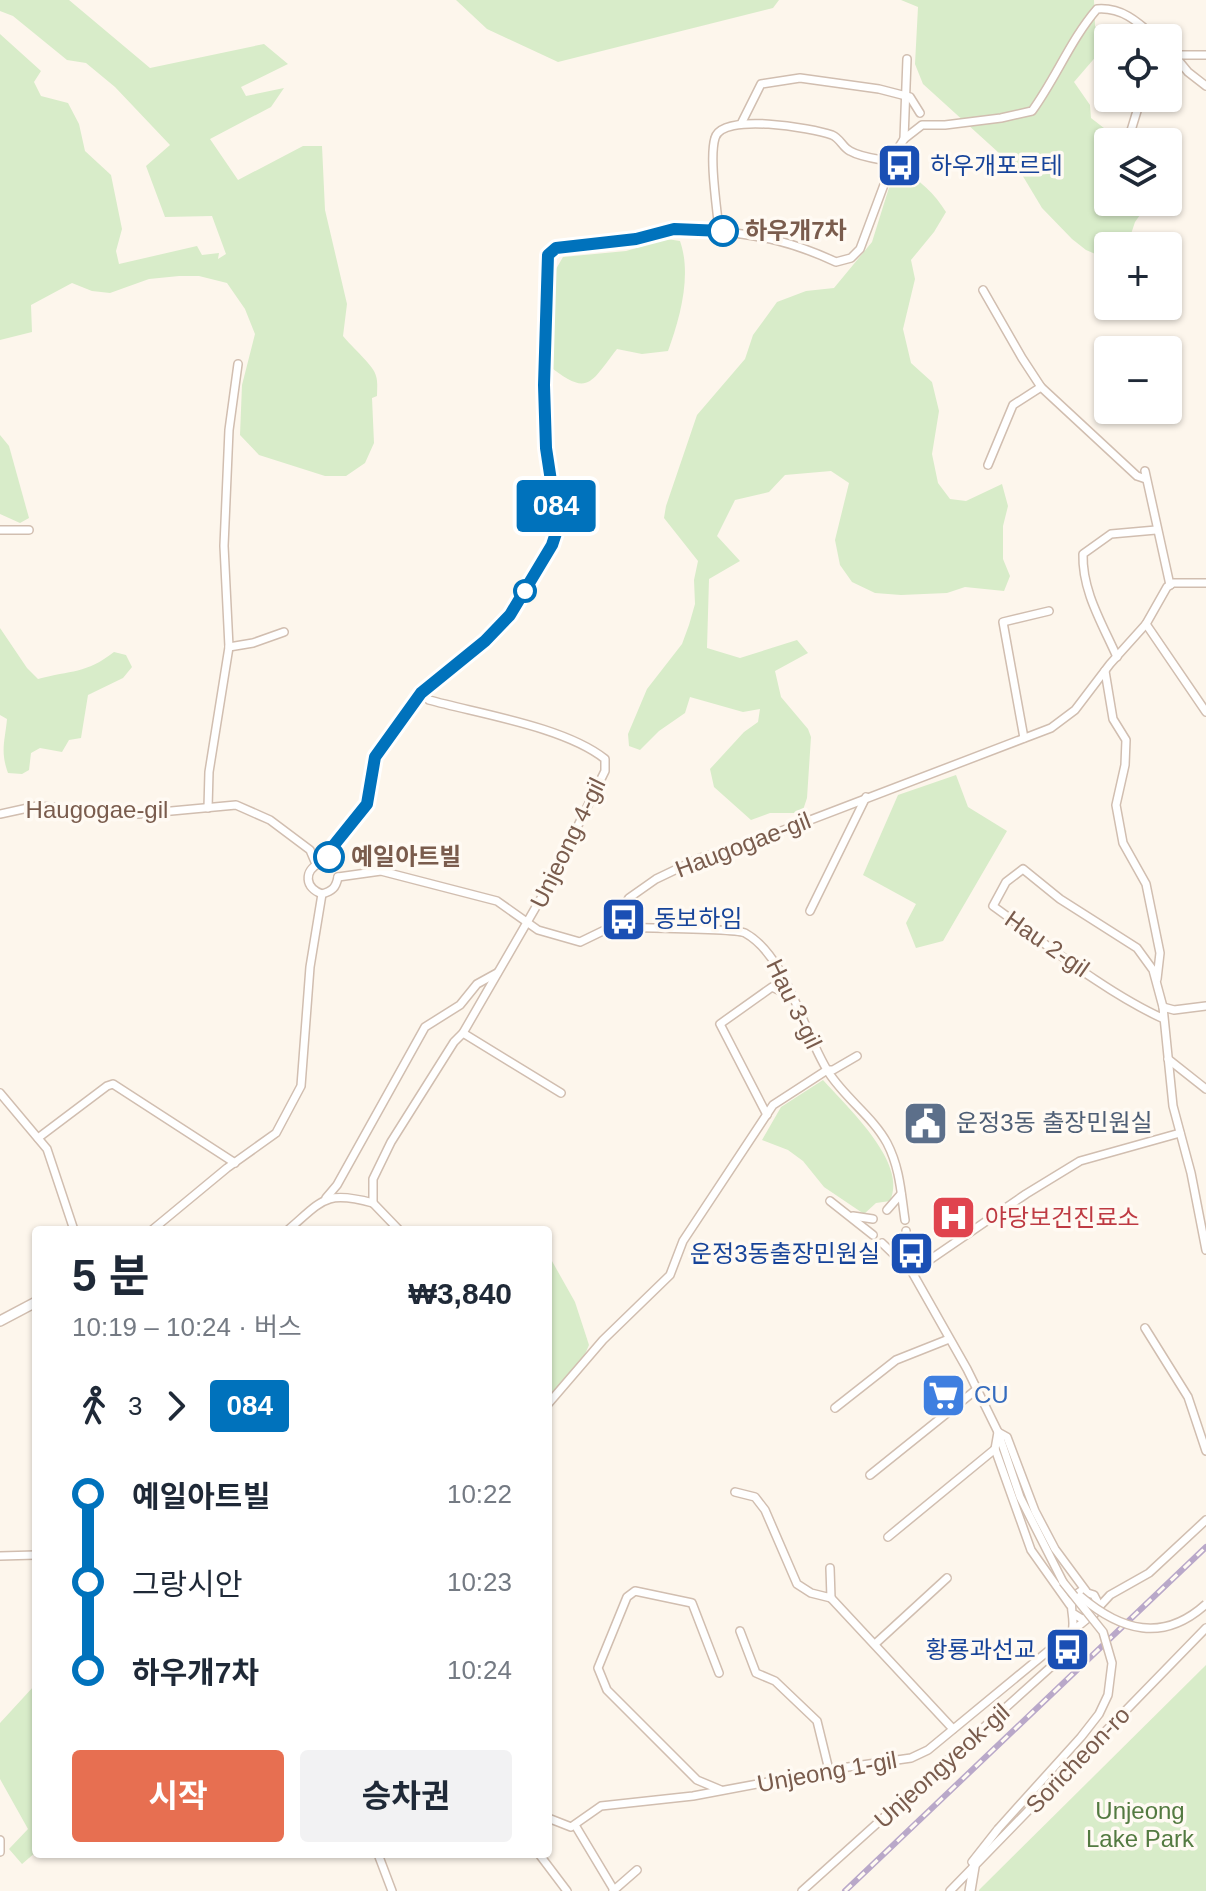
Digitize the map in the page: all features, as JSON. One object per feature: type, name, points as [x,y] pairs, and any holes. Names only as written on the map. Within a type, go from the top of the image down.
[{"type":"street","points":[[1118,0],[1119,12]]},
{"type":"street","points":[[904,139],[922,125],[1001,118],[1032,111],[1053,82],[1082,26],[1097,9],[1108,8],[1131,17],[1139,24]]},
{"type":"street","points":[[1182,55],[1206,55]]},
{"type":"street","points":[[326,863],[334,845],[367,804],[375,757],[421,693],[485,641],[510,615],[552,545],[558,527],[545,432],[548,255],[556,248],[636,239],[674,229],[763,235],[801,246],[836,262],[851,258],[860,249],[904,139],[907,59]]},
{"type":"street","points":[[1182,66],[1206,86]]},
{"type":"street","points":[[742,122],[761,84],[800,78],[879,89],[910,97],[920,113]]},
{"type":"street","points":[[719,231],[715,137],[723,127],[742,122],[831,135],[851,152],[893,162]]},
{"type":"street","points":[[983,290],[1041,387],[1137,476],[1145,475],[1170,585],[1206,583]]},
{"type":"street","points":[[208,808],[209,772],[229,647],[224,546],[229,430],[238,364]]},
{"type":"street","points":[[988,465],[1013,405],[1041,387]]},
{"type":"street","points":[[0,530],[29,530]]},
{"type":"street","points":[[1117,657],[1095,613],[1083,570],[1083,554],[1111,534],[1156,530]]},
{"type":"street","name":"Haugogae-gil","points":[[611,927],[629,898],[656,879],[700,858],[750,843],[1064,720],[1146,624],[1170,585]]},
{"type":"street","points":[[1024,738],[1003,622],[1049,611]]},
{"type":"street","points":[[1146,624],[1206,712]]},
{"type":"street","points":[[229,647],[253,643],[284,632]]},
{"type":"street","points":[[1105,671],[1113,719],[1126,740],[1125,765],[1116,805],[1123,843],[1146,884],[1160,953],[1157,982]]},
{"type":"street","name":"Unjeong 4-gil","points":[[373,1203],[373,1179],[391,1142],[454,1042],[463,1033],[528,923],[605,771],[605,759],[565,736],[429,700],[421,693]]},
{"type":"street","points":[[810,911],[866,797]]},
{"type":"street","name":"Haugogae-gil","points":[[0,814],[37,806],[139,814],[236,805],[270,820],[310,850],[316,864]]},
{"type":"street","points":[[326,863],[332,866],[338,877],[336,886],[322,894],[314,891],[307,877],[316,864],[326,863]]},
{"type":"street","name":"Hau 2-gil","points":[[1164,1019],[1145,1011],[993,906],[1006,882],[1023,869],[1060,899],[1137,948],[1153,970],[1163,1007],[1173,1106],[1206,1250]]},
{"type":"street","points":[[338,877],[381,871],[497,901],[538,930],[580,942],[611,927]]},
{"type":"street","points":[[157,1226],[276,1133],[301,1086],[310,967],[322,894]]},
{"type":"street","name":"Hau 3-gil","points":[[611,927],[743,931],[771,953],[827,1070],[846,1097],[878,1128],[896,1162],[905,1220]]},
{"type":"street","name":"Unjeong 4-gil","points":[[293,1226],[337,1185],[425,1027],[460,1005],[477,984],[499,972]]},
{"type":"street","points":[[767,1115],[720,1024],[772,987],[791,996]]},
{"type":"street","points":[[1163,1007],[1174,1010],[1206,1006]]},
{"type":"street","points":[[463,1033],[561,1093]]},
{"type":"street","points":[[552,1399],[603,1340],[670,1275],[683,1241],[701,1210],[773,1105],[827,1070],[833,1070],[857,1056]]},
{"type":"street","points":[[1168,1059],[1206,1089]]},
{"type":"street","points":[[38,1138],[113,1084],[235,1163]]},
{"type":"street","points":[[0,1093],[47,1149],[73,1226]]},
{"type":"street","points":[[910,1269],[1080,1161],[1180,1133]]},
{"type":"street","points":[[887,1210],[901,1194]]},
{"type":"street","points":[[326,1198],[344,1195],[373,1203],[395,1226]]},
{"type":"street","points":[[830,1201],[873,1235]]},
{"type":"street","points":[[851,1216],[873,1219]]},
{"type":"street","points":[[906,1231],[910,1269]]},
{"type":"street","points":[[882,1243],[910,1269],[977,1389],[998,1432],[1020,1497],[1063,1582],[1103,1632],[1112,1663],[1108,1695],[1099,1714],[998,1829],[950,1891]]},
{"type":"street","points":[[0,1321],[32,1304]]},
{"type":"street","points":[[1145,1328],[1188,1397],[1206,1451]]},
{"type":"street","points":[[835,1408],[896,1360],[949,1339]]},
{"type":"street","points":[[870,1475],[977,1389]]},
{"type":"street","points":[[998,1432],[995,1449],[1031,1550],[1070,1605],[1074,1614],[1072,1633]]},
{"type":"street","points":[[998,1432],[1007,1437],[1035,1511],[1055,1549],[1098,1608]]},
{"type":"street","points":[[888,1537],[995,1449]]},
{"type":"street","points":[[735,1492],[755,1497],[765,1510],[797,1584],[811,1593],[831,1598],[953,1729]]},
{"type":"street","points":[[1074,1614],[1087,1619],[1094,1615],[1110,1595],[1149,1573],[1206,1520]]},
{"type":"street","points":[[0,1556],[32,1555]]},
{"type":"street","points":[[830,1568],[831,1598]]},
{"type":"street","points":[[875,1644],[947,1578]]},
{"type":"street","points":[[1063,1582],[1098,1612],[1116,1622],[1142,1628],[1165,1628],[1194,1615],[1206,1604]]},
{"type":"street","points":[[719,1673],[692,1603],[635,1591],[627,1597],[598,1668],[607,1690],[697,1780],[723,1791]]},
{"type":"street","points":[[1070,1605],[1074,1596],[1090,1593],[1110,1595]]},
{"type":"street","name":"Unjeong 1-gil","points":[[575,1825],[601,1806],[723,1791],[911,1758],[928,1750],[1087,1619]]},
{"type":"street","name":"Soricheon-ro","points":[[950,1891],[1206,1628]]},
{"type":"street","points":[[740,1631],[756,1673],[775,1681],[817,1721],[829,1770]]},
{"type":"street","name":"Unjeongyeok-gil","points":[[802,1891],[1053,1665],[1072,1633]]},
{"type":"street","points":[[552,1820],[571,1827],[575,1825],[613,1891],[637,1870]]},
{"type":"street","points":[[0,1840],[0,1852]]},
{"type":"street","points":[[384,1858],[392,1891]]},
{"type":"street","points":[[543,1858],[567,1891]]},
{"type":"street","points":[[970,1891],[974,1867]]},
{"type":"shaded area","name":"야당보건진료소","points":[[960,1200],[972,1222],[947,1236],[935,1214]]},
{"type":"green space","points":[[0,0],[69,0],[150,68],[264,44],[288,64],[241,87],[246,96],[284,88],[271,107],[210,139],[238,180],[303,146],[322,146],[325,210],[347,304],[343,336],[372,367],[377,381],[377,396],[372,398],[374,443],[365,463],[346,476],[325,476],[259,455],[240,435],[242,385],[255,334],[245,309],[227,283],[199,276],[179,276],[149,279],[110,293],[92,291],[72,283],[31,305],[32,332],[0,340],[0,34],[41,71],[34,82],[41,96],[68,103],[79,124],[85,151],[111,175],[122,229],[116,251],[119,264],[197,246],[202,255],[219,253],[218,259],[226,254],[212,216],[165,217],[146,166],[170,145],[115,87],[86,63],[67,60],[13,16],[0,11]]},
{"type":"green space","points":[[456,0],[779,0],[773,8],[558,62],[487,29]]},
{"type":"green space","points":[[901,0],[1094,0],[1094,59],[1074,82],[1090,105],[1091,118],[1104,128],[1094,128],[1094,216],[1139,216],[1132,232],[1094,232],[1094,253],[1086,250],[1042,208],[1021,173],[923,84],[915,64],[918,7]]},
{"type":"green space","points":[[900,169],[926,188],[946,212],[911,260],[915,279],[903,329],[911,363],[932,382],[939,411],[932,454],[938,483],[950,499],[966,501],[1002,484],[1008,506],[1003,526],[1003,559],[1010,576],[1004,591],[965,587],[947,593],[901,595],[875,593],[852,582],[840,565],[835,540],[849,483],[831,471],[785,475],[769,492],[735,500],[717,536],[740,561],[709,579],[707,648],[740,658],[797,640],[808,653],[775,671],[781,697],[811,737],[807,798],[802,813],[770,813],[751,820],[714,787],[710,769],[744,732],[758,722],[760,709],[743,712],[690,697],[685,713],[659,731],[640,750],[629,746],[628,734],[647,689],[682,644],[695,604],[694,580],[698,561],[664,518],[666,506],[697,415],[745,359],[753,335],[777,302],[806,291],[834,288],[872,242],[892,178]]},
{"type":"green space","points":[[667,239],[680,241],[685,268],[680,311],[668,351],[642,354],[617,349],[594,378],[581,383],[572,381],[548,365],[556,269],[563,257],[626,251]]},
{"type":"green space","points":[[0,435],[9,446],[29,518],[20,523],[0,514]]},
{"type":"green space","points":[[0,628],[38,679],[86,668],[114,652],[126,655],[132,667],[123,678],[88,695],[81,738],[69,740],[62,752],[40,748],[31,753],[29,770],[22,774],[8,773],[4,758],[7,719],[0,715]]},
{"type":"green space","points":[[956,775],[968,807],[1007,831],[943,941],[916,948],[906,923],[916,904],[863,875],[898,795]]},
{"type":"green space","points":[[823,1080],[872,1136],[891,1170],[894,1186],[890,1201],[876,1203],[864,1214],[824,1187],[803,1161],[788,1150],[762,1140],[781,1107]]},
{"type":"green space","points":[[552,1261],[575,1302],[589,1345],[582,1361],[552,1395]]},
{"type":"green space","name":"Unjeong Lake Park","points":[[1206,1665],[1206,1891],[979,1891],[979,1890]]},
{"type":"green space","points":[[32,1688],[32,1855],[22,1864],[9,1849],[28,1829],[0,1779],[0,1723]]},
{"type":"railway","points":[[845,1891],[1206,1547]]},
{"type":"bus line","name":"084","points":[[329,857],[334,845],[367,804],[375,757],[421,693],[485,641],[510,615],[552,545],[558,527],[546,448],[544,385],[548,255],[556,248],[594,246],[674,229],[723,231]]},
{"type":"place","name":"하우개포르테","points":[[899,166]]},
{"type":"place","name":"하우개7차","points":[[723,231]]},
{"type":"place","name":"예일아트빌","points":[[329,857]]},
{"type":"place","name":"동보하임","points":[[623,919]]},
{"type":"place","name":"운정3동 출장민원실","points":[[925,1123]]},
{"type":"place","name":"야당보건진료소","points":[[954,1218]]},
{"type":"place","name":"운정3동출장민원실","points":[[911,1254]]},
{"type":"place","name":"CU","points":[[943,1395]]},
{"type":"place","name":"황룡과선교","points":[[1067,1650]]}]
